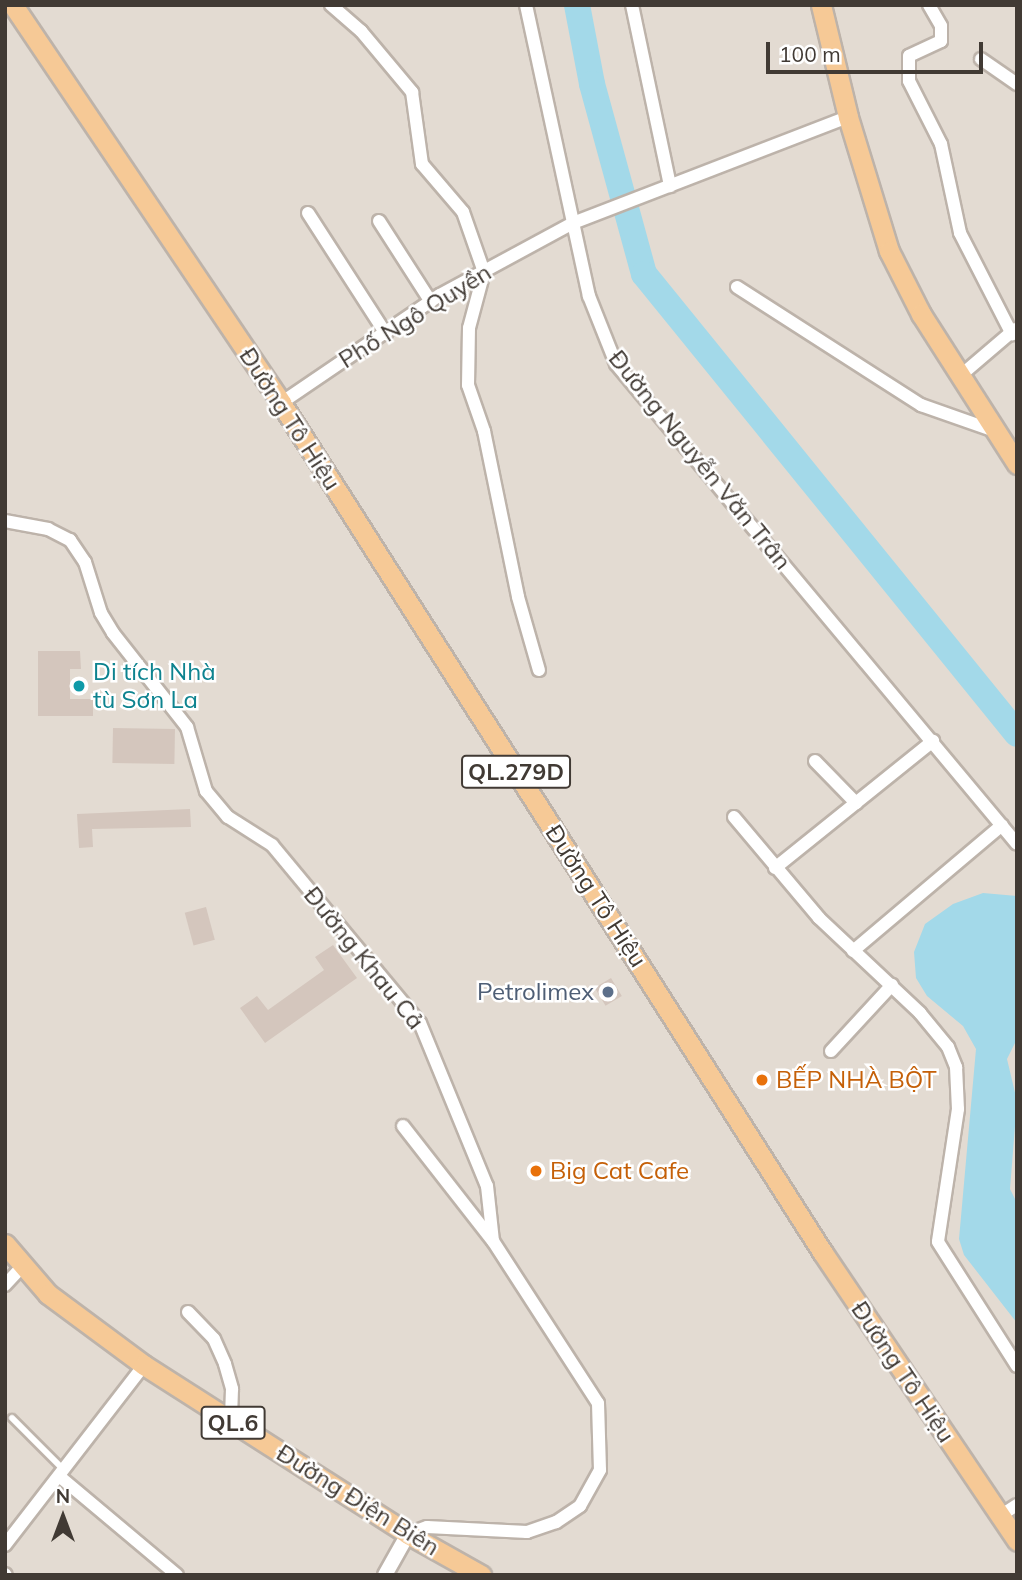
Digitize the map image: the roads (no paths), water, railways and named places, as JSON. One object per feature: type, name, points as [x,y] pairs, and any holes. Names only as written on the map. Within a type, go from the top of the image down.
[{"type":"main road","name":"Đường Tô Hiệu","points":[[13,5],[281,403],[824,1254],[1017,1541]]},
{"type":"main road","points":[[821,5],[848,117],[889,251],[921,314],[1017,464]]},
{"type":"main road","name":"Đường Điện Biên","points":[[5,1244],[22,1267],[66,1310],[144,1365],[408,1534],[481,1575]]},
{"type":"street","points":[[331,5],[361,31],[412,92],[422,164],[463,212],[484,272],[469,328],[468,385],[484,431],[518,597],[539,670]]},
{"type":"street","name":"Đường Nguyễn Văn Trân","points":[[526,5],[596,320],[616,364],[1017,844]]},
{"type":"street","points":[[632,5],[670,186],[848,117]]},
{"type":"street","points":[[929,5],[941,26],[941,41],[909,56],[909,81],[941,144],[960,233],[1014,330],[960,376]]},
{"type":"street","points":[[981,58],[1017,84]]},
{"type":"street","name":"Phố Ngô Quyền","points":[[281,403],[431,302],[484,272],[573,223],[670,186]]},
{"type":"street","points":[[309,213],[386,334]]},
{"type":"street","points":[[379,221],[431,302]]},
{"type":"street","points":[[737,287],[921,405],[995,431]]},
{"type":"street","name":"Đường Khau Cả","points":[[5,521],[48,529],[69,540],[85,562],[101,613],[113,633],[187,727],[206,791],[228,817],[272,845],[420,1023],[487,1186],[493,1241],[598,1403],[600,1470],[580,1506],[541,1529],[515,1532],[427,1527],[408,1534]]},
{"type":"street","points":[[775,867],[933,741]]},
{"type":"street","points":[[815,761],[856,803]]},
{"type":"street","points":[[734,817],[775,867],[853,951],[939,1032],[956,1067],[956,1131],[937,1242],[1017,1366]]},
{"type":"street","points":[[853,951],[1002,825]]},
{"type":"street","points":[[831,1051],[892,985]]},
{"type":"street","points":[[403,1126],[493,1241]]},
{"type":"street","points":[[5,1285],[22,1267]]},
{"type":"street","points":[[188,1312],[214,1339],[225,1364],[232,1389],[231,1421]]},
{"type":"street","points":[[5,1545],[144,1365]]},
{"type":"street","points":[[61,1472],[177,1575]]},
{"type":"street","points":[[1000,1516],[1017,1505]]},
{"type":"street","points":[[385,1575],[408,1534]]},
{"type":"lane","points":[[12,1418],[61,1472]]},
{"type":"water","points":[[983,893],[1017,896],[1017,1039],[1007,1059],[1017,1101],[1010,1189],[1017,1203],[1017,1323],[964,1255],[959,1239],[976,1049],[963,1026],[927,996],[916,978],[914,952],[925,924],[953,904]]},
{"type":"waterway","points":[[577,5],[592,84],[644,274],[1017,734]]},
{"type":"place","name":"Di tích Nhà tù Sơn La","points":[[79,686]]},
{"type":"place","name":"Petrolimex","points":[[608,992]]},
{"type":"place","name":"BẾP NHÀ BỘT","points":[[762,1080]]},
{"type":"place","name":"Big Cat Cafe","points":[[536,1171]]}]
